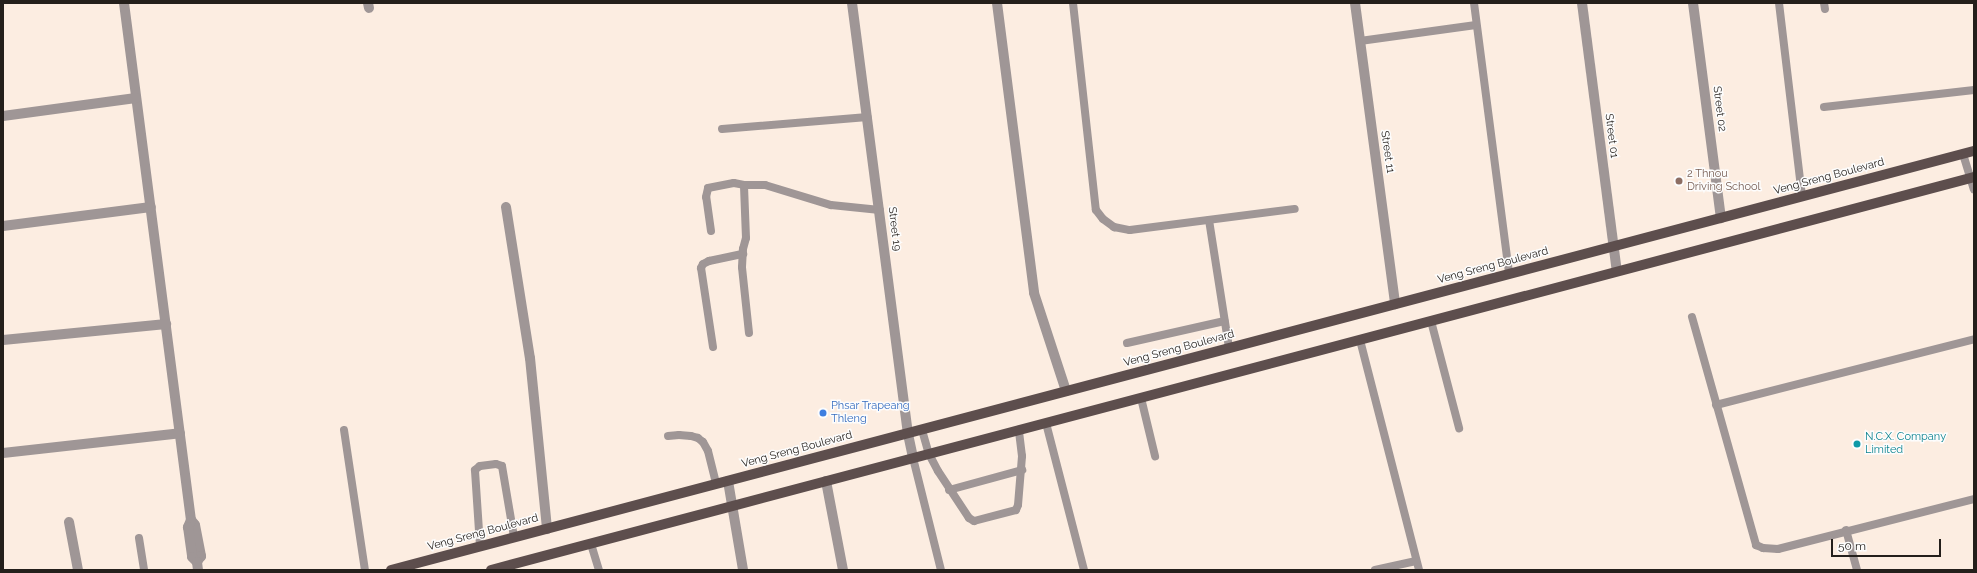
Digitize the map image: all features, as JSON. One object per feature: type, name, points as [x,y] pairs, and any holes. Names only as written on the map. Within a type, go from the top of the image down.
[{"type":"main road","name":"Veng Sreng Boulevard","points":[[391,570],[1974,151]]},
{"type":"main road","points":[[491,570],[512,567],[590,544],[732,506],[1972,177]]},
{"type":"street","points":[[124,3],[191,520],[195,525],[201,556],[197,566]]},
{"type":"street","name":"Street 19","points":[[852,3],[908,434],[913,458]]},
{"type":"street","points":[[997,3],[1034,293],[1066,392]]},
{"type":"street","name":"Street 11","points":[[1355,3],[1395,304]]},
{"type":"street","name":"Street 01","points":[[1582,3],[1612,247],[1617,272]]},
{"type":"street","name":"Street 02","points":[[1693,3],[1721,218]]},
{"type":"street","points":[[3,116],[136,98]]},
{"type":"street","points":[[506,206],[530,358],[547,529]]},
{"type":"street","points":[[3,226],[150,207]]},
{"type":"street","points":[[3,340],[166,324]]},
{"type":"street","points":[[3,453],[180,433]]},
{"type":"street","points":[[728,481],[743,570]]},
{"type":"street","points":[[826,481],[843,570]]},
{"type":"street","points":[[69,522],[78,570]]},
{"type":"lane","points":[[1073,3],[1096,210],[1103,219],[1114,227],[1130,230],[1295,209]]},
{"type":"lane","points":[[1474,3],[1509,274]]},
{"type":"lane","points":[[1779,3],[1802,197]]},
{"type":"lane","points":[[1360,41],[1476,25]]},
{"type":"lane","points":[[1824,107],[1974,90]]},
{"type":"lane","points":[[722,129],[868,117]]},
{"type":"lane","points":[[1963,154],[1972,177],[1974,189]]},
{"type":"lane","points":[[711,231],[706,197],[708,188],[734,183],[744,185],[765,185],[831,205],[880,210]]},
{"type":"lane","points":[[744,185],[746,238],[743,254],[749,333]]},
{"type":"lane","points":[[1209,220],[1229,348]]},
{"type":"lane","points":[[713,347],[701,268],[703,264],[709,261],[743,254]]},
{"type":"lane","points":[[1692,317],[1756,545],[1763,548],[1778,549],[1846,530],[1974,499]]},
{"type":"lane","points":[[1127,343],[1225,321]]},
{"type":"lane","points":[[1431,321],[1459,428]]},
{"type":"lane","points":[[1716,404],[1974,339]]},
{"type":"lane","points":[[1360,340],[1419,570]]},
{"type":"lane","points":[[1141,398],[1155,456]]},
{"type":"lane","points":[[1046,423],[1084,570]]},
{"type":"lane","points":[[344,430],[365,570]]},
{"type":"lane","points":[[922,430],[929,454],[949,490],[969,518],[974,521],[1013,512],[1018,505],[1022,470],[1019,430]]},
{"type":"lane","points":[[668,436],[679,434],[691,436],[698,438],[702,442],[708,451],[716,484]]},
{"type":"lane","points":[[913,458],[941,570]]},
{"type":"lane","points":[[480,546],[475,470],[480,466],[496,464],[502,466],[514,537]]},
{"type":"lane","points":[[949,490],[1022,470]]},
{"type":"lane","points":[[1846,530],[1857,570]]},
{"type":"lane","points":[[139,538],[144,570]]},
{"type":"lane","points":[[590,544],[599,570]]},
{"type":"lane","points":[[1375,570],[1416,561]]},
{"type":"place","name":"2 Thnou Driving School","points":[[1679,181]]},
{"type":"place","name":"Phsar Trapeang Thleng","points":[[823,413]]},
{"type":"place","name":"N.C.X. Company Limited","points":[[1857,444]]}]
